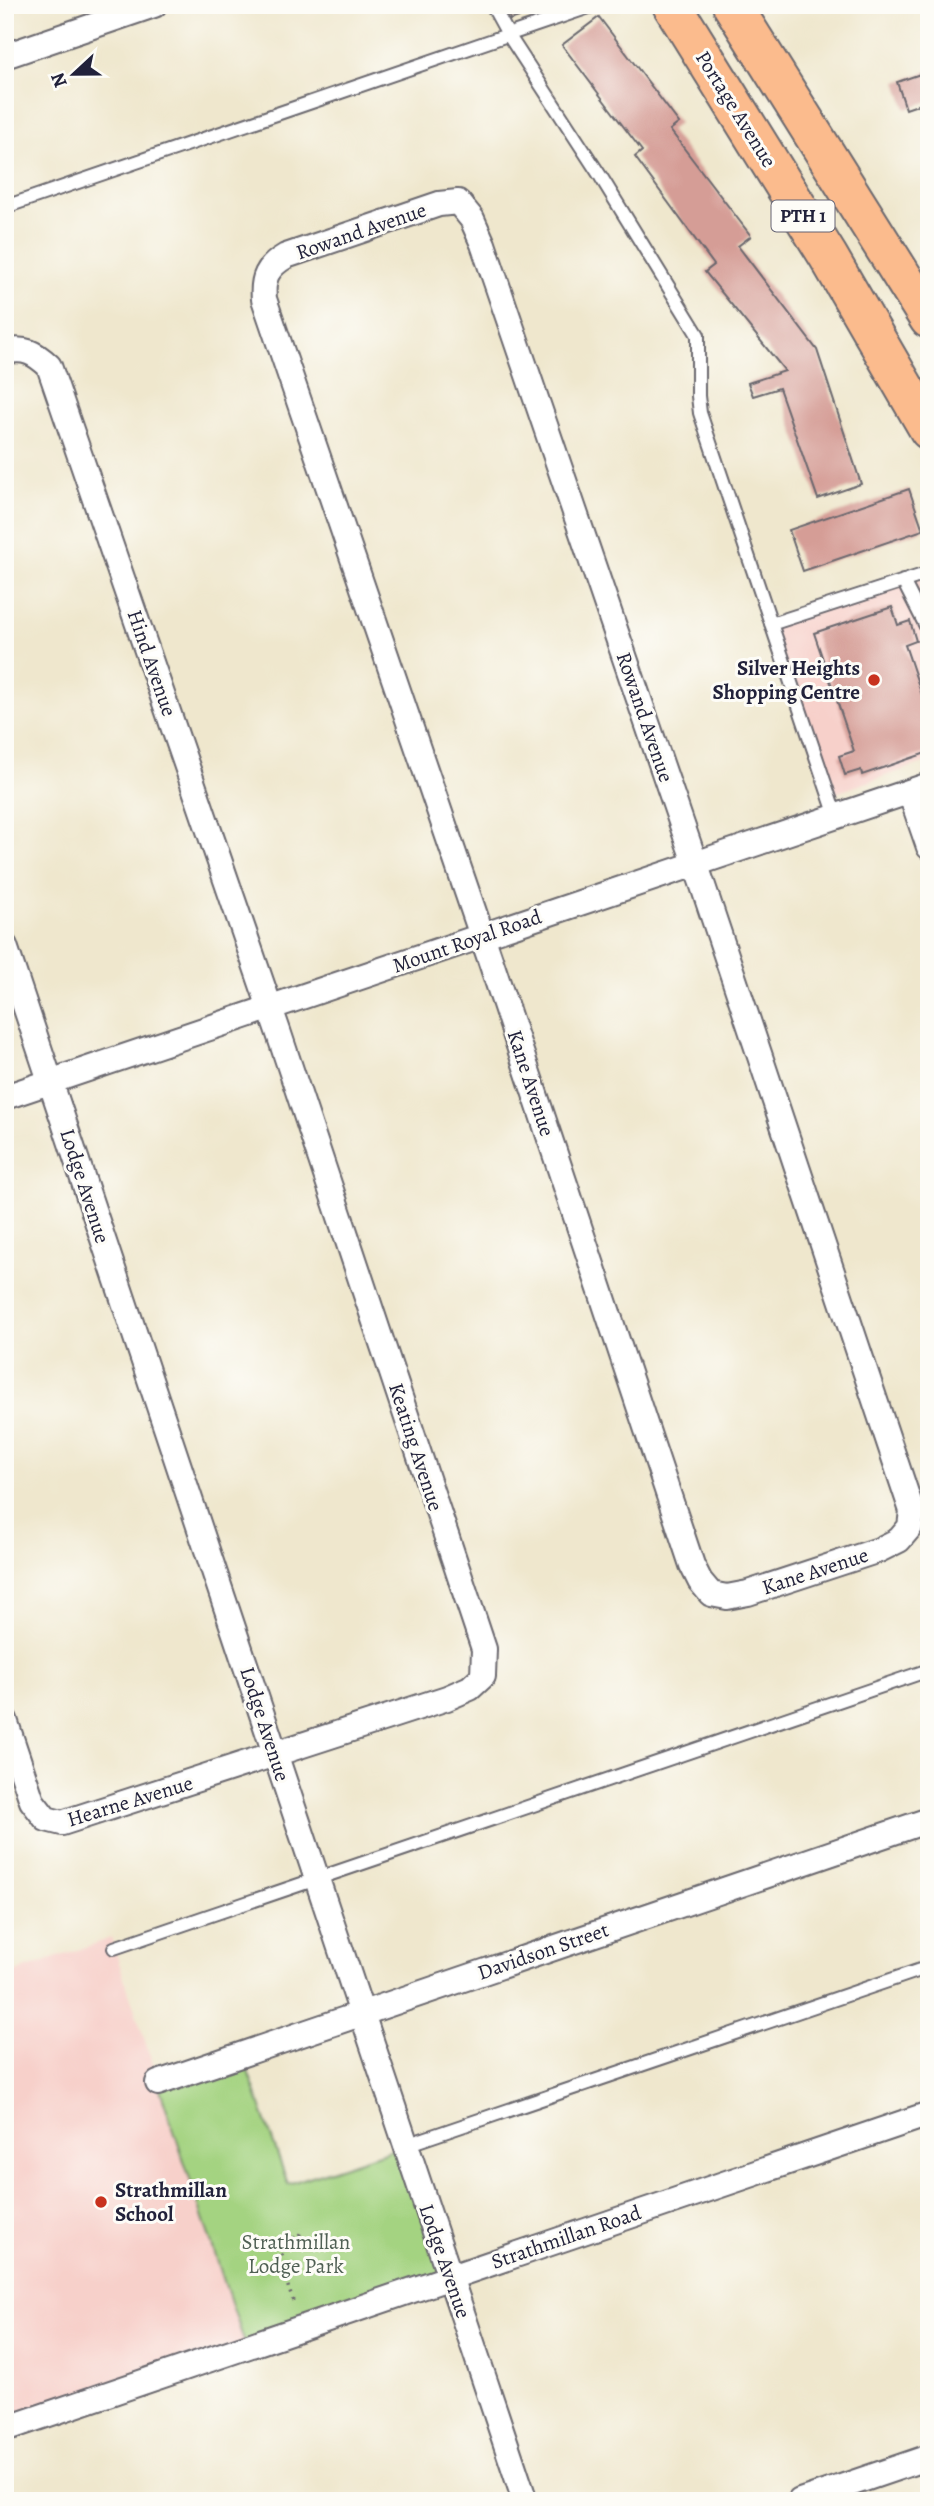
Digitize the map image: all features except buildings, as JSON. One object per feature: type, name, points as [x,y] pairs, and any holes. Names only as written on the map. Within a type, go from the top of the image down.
[{"type":"highway","name":"Portage Avenue","points":[[672,5],[828,256],[929,430]]},
{"type":"highway","name":"PTH 1","points":[[732,5],[929,319]]},
{"type":"street","points":[[5,56],[154,5]]},
{"type":"street","name":"Rowand Avenue","points":[[482,936],[264,299],[265,274],[273,263],[286,256],[414,212],[439,204],[458,202],[472,219],[483,244],[695,864]]},
{"type":"street","name":"Hind Avenue","points":[[5,352],[18,349],[35,352],[49,366],[270,1008]]},
{"type":"street","points":[[919,788],[929,847]]},
{"type":"street","name":"Mount Royal Road","points":[[5,1097],[919,788]]},
{"type":"street","name":"Kane Avenue","points":[[482,936],[687,1551],[700,1581],[711,1594],[727,1597],[748,1593],[879,1550],[899,1540],[910,1527],[912,1511],[695,864]]},
{"type":"street","name":"Lodge Avenue","points":[[5,946],[525,2501]]},
{"type":"street","name":"Keating Avenue","points":[[270,1008],[484,1649],[483,1676],[470,1688],[275,1755]]},
{"type":"street","name":"Hearne Avenue","points":[[5,1720],[32,1801],[46,1819],[62,1823],[275,1755]]},
{"type":"street","name":"Davidson Street","points":[[158,2083],[929,1820]]},
{"type":"street","name":"Strathmillan Road","points":[[5,2429],[929,2114]]},
{"type":"street","points":[[800,2501],[929,2457]]},
{"type":"lane","points":[[492,5],[698,335],[700,413],[836,816]]},
{"type":"lane","points":[[5,208],[595,5]]},
{"type":"lane","points":[[771,624],[929,573]]},
{"type":"lane","points":[[903,581],[929,632]]},
{"type":"lane","points":[[114,1948],[929,1670]]},
{"type":"lane","points":[[406,2145],[929,1967]]},
{"type":"path","points":[[293,2301],[279,2260],[291,2239],[299,2236],[302,2229]]},
{"type":"shaded area","points":[[929,575],[929,761],[830,795],[772,625]]},
{"type":"shaded area","name":"Strathmillan School","points":[[111,1938],[246,2347],[5,2429],[5,1976]]},
{"type":"green space","name":"Strathmillan Lodge Park","points":[[242,2054],[288,2184],[406,2145],[450,2277],[246,2347],[158,2083]]},
{"type":"place","name":"Silver Heights Shopping Centre","points":[[874,680]]},
{"type":"place","name":"Strathmillan School","points":[[101,2202]]}]
